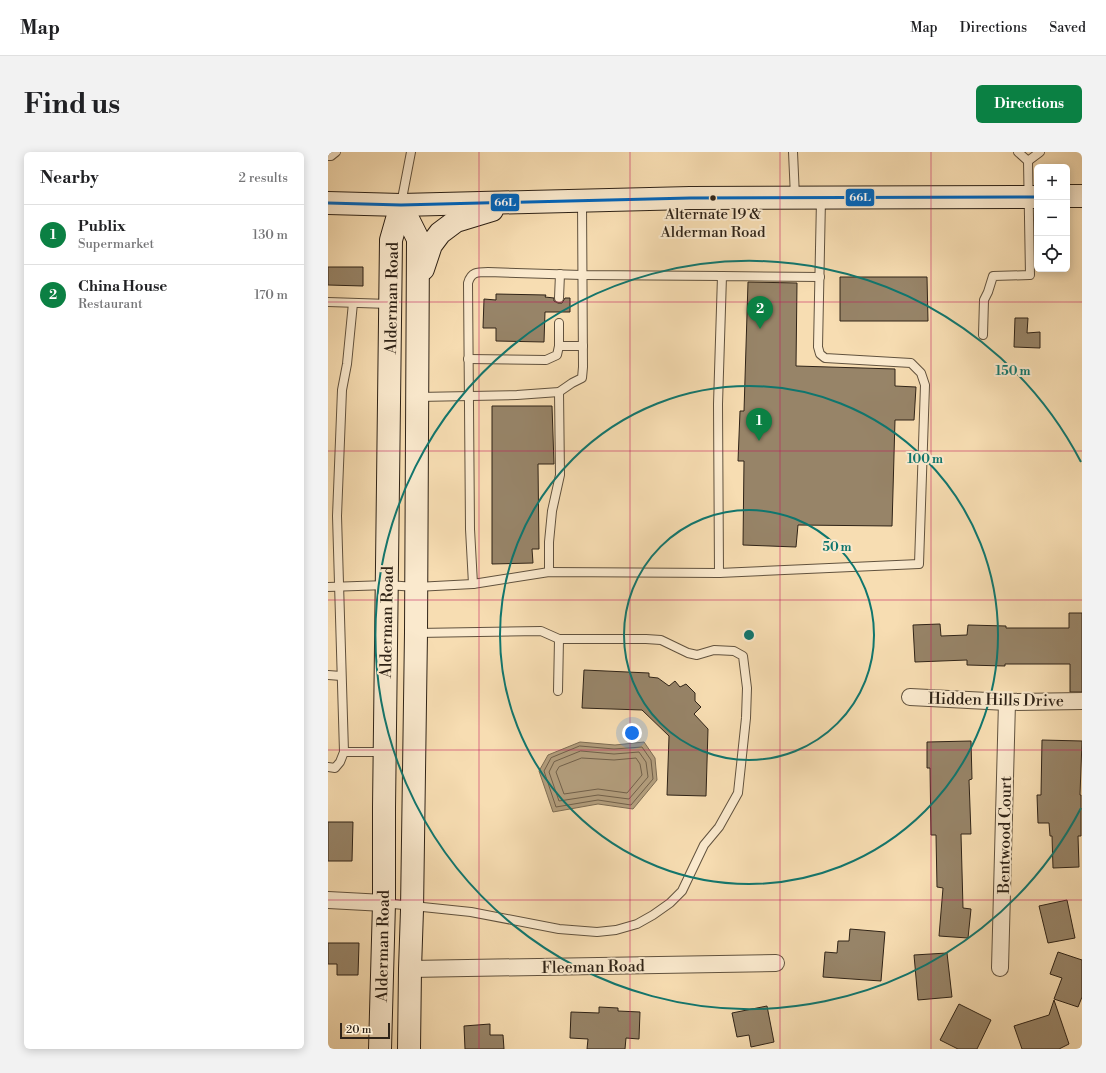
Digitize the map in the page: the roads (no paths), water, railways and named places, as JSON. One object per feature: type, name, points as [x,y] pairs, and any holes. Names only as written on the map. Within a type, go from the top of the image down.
[{"type":"main road","points":[[1070,196],[1082,196]]},
{"type":"main road","points":[[328,203],[401,205],[697,198],[1033,197]]},
{"type":"main road","points":[[418,288],[431,245],[440,233],[456,221],[517,202]]},
{"type":"main road","name":"Alderman Road","points":[[401,205],[418,239],[416,633],[409,1049]]},
{"type":"main road","name":"Alderman Road","points":[[380,1049],[384,903],[384,752],[391,240],[401,205]]},
{"type":"street","name":"Hidden Hills Drive","points":[[910,698],[1007,702],[1082,701]]},
{"type":"street","name":"Bentwood Court","points":[[1000,968],[1007,702]]},
{"type":"street","points":[[328,900],[384,903]]},
{"type":"street","name":"Fleeman Road","points":[[410,970],[776,963]]},
{"type":"lane","points":[[328,156],[331,156],[336,152]]},
{"type":"lane","points":[[401,205],[410,152]]},
{"type":"lane","points":[[793,152],[795,198]]},
{"type":"lane","points":[[983,335],[984,300],[993,276],[1030,275],[1033,197],[1028,161],[1018,152]]},
{"type":"lane","points":[[1028,161],[1040,152]]},
{"type":"lane","points":[[328,587],[387,585],[416,587],[473,584],[549,572],[718,573],[919,564],[925,385],[921,373],[911,363],[825,358],[820,354],[818,348],[821,198]]},
{"type":"lane","points":[[417,397],[517,395],[559,392],[582,378],[582,201]]},
{"type":"lane","points":[[473,584],[470,529],[468,283],[473,274],[479,272],[582,275],[820,277]]},
{"type":"lane","points":[[559,298],[560,274]]},
{"type":"lane","points":[[718,573],[718,404],[722,276]]},
{"type":"lane","points":[[328,302],[390,304]]},
{"type":"lane","points":[[328,768],[335,768],[340,762],[344,752],[338,586],[337,501],[342,390],[347,364],[353,303]]},
{"type":"lane","points":[[468,359],[546,360],[557,355],[560,323]]},
{"type":"lane","points":[[559,346],[583,346]]},
{"type":"lane","points":[[549,572],[549,542],[552,511],[560,475],[559,392]]},
{"type":"lane","points":[[328,501],[337,501]]},
{"type":"lane","points":[[384,903],[471,912],[559,929],[597,932],[616,930],[637,924],[670,903],[682,891],[704,845],[719,827],[738,792],[746,718],[747,688],[743,656],[734,651],[714,650],[697,654],[688,653],[661,640],[559,639],[541,631],[416,633]]},
{"type":"lane","points":[[558,691],[559,639]]},
{"type":"lane","points":[[328,675],[341,676]]},
{"type":"lane","points":[[344,752],[384,752]]},
{"type":"water","points":[[580,742],[615,745],[644,742],[655,758],[657,780],[633,809],[598,804],[553,812],[539,771],[548,755]]},
{"type":"place","name":"Alternate 19 & Alderman Road","points":[[713,198]]},
{"type":"place","name":"China House","points":[[760,329]]},
{"type":"place","name":"Publix","points":[[759,441]]}]
